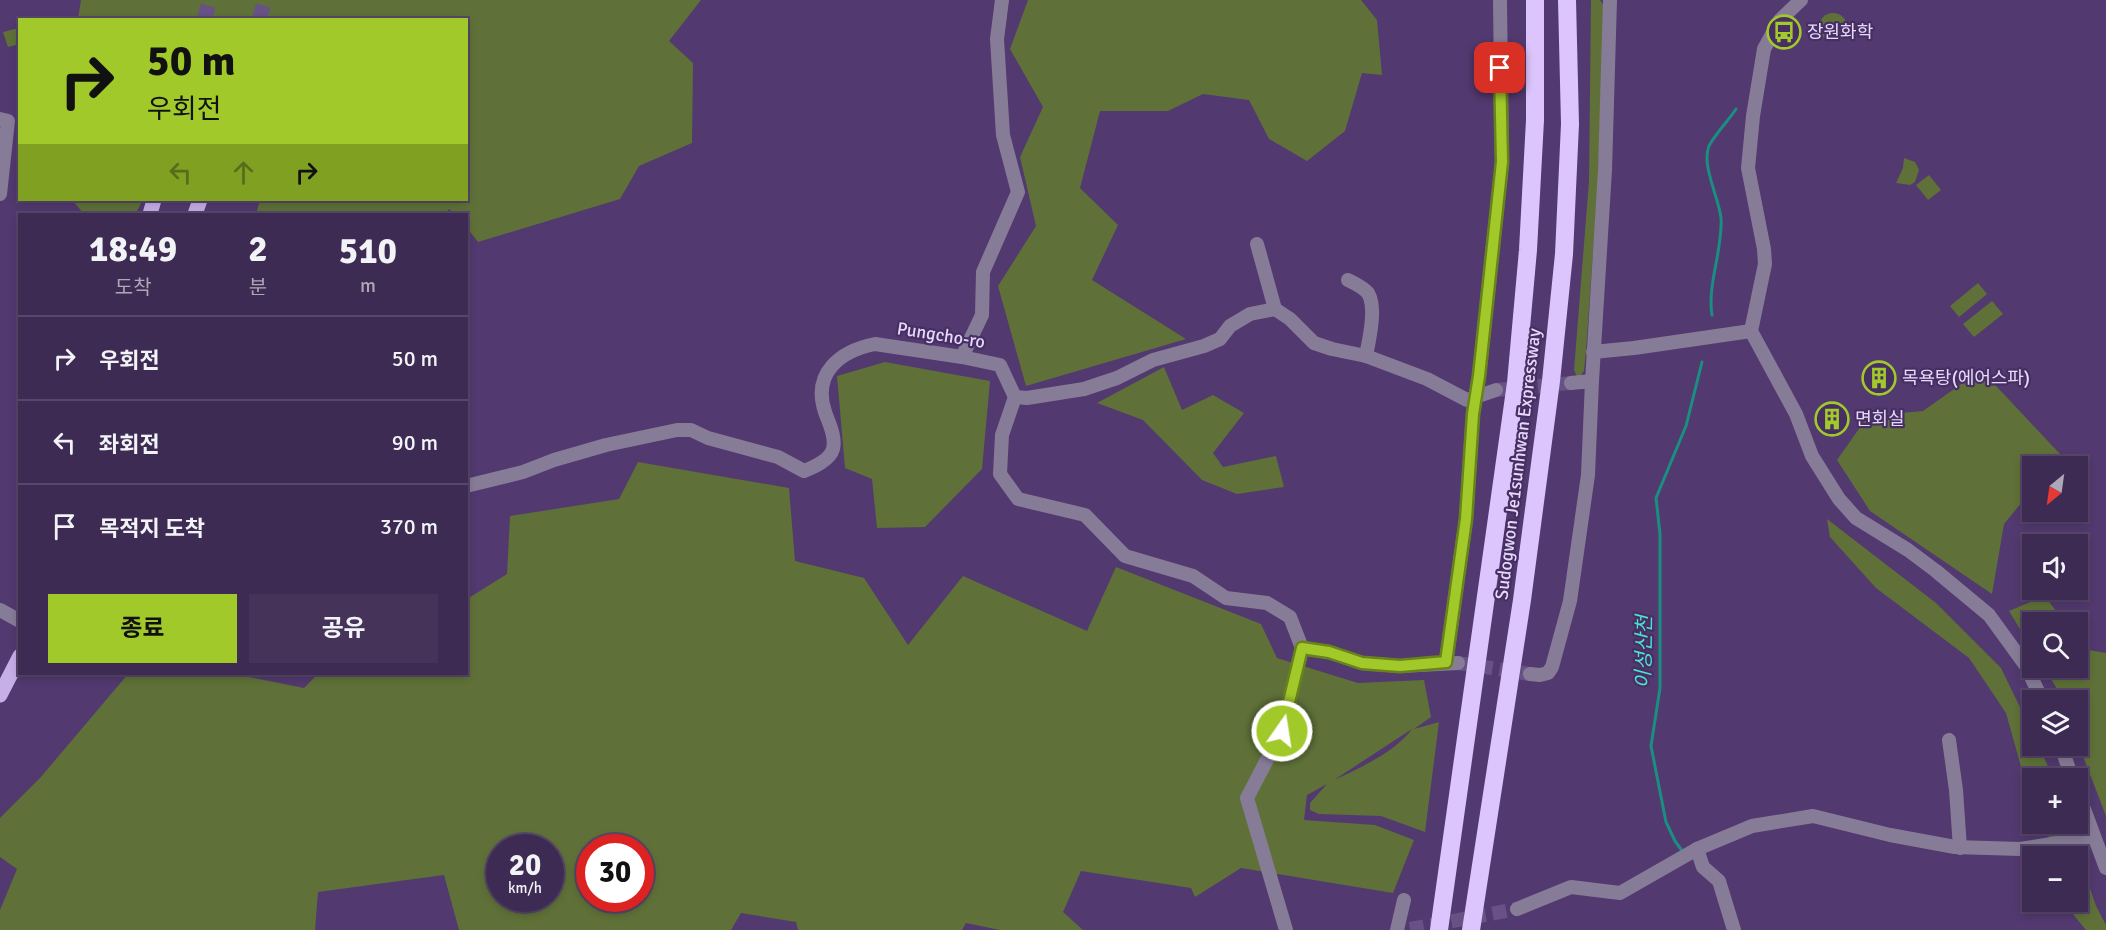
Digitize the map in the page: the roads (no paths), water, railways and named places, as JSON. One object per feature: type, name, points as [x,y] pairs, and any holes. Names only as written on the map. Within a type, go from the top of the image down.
[{"type":"highway","name":"Sudogwon Je1sunhwan Expressway","points":[[1439,930],[1516,383],[1528,250],[1535,120],[1535,0]]},
{"type":"highway","name":"Sudogwon Je1sunhwan Expressway","points":[[1471,930],[1522,600],[1551,381],[1564,254],[1570,124],[1567,0]]},
{"type":"main road","points":[[0,695],[18,660]]},
{"type":"street","points":[[963,357],[982,315],[983,272],[1018,192],[1004,135],[997,39],[1002,0]]},
{"type":"street","points":[[1302,648],[1329,652],[1362,663],[1400,666],[1452,663],[1466,519],[1473,414],[1502,162],[1500,0]]},
{"type":"street","points":[[1530,674],[1548,673],[1552,667],[1570,601],[1587,486],[1605,170],[1610,0]]},
{"type":"street","points":[[1801,0],[1780,20],[1764,49],[1753,116],[1748,168],[1765,264],[1751,331],[1796,414],[1812,456],[1839,499],[1856,518],[1908,550],[1989,615],[2026,666],[2037,690]]},
{"type":"street","points":[[0,119],[8,121],[0,194]]},
{"type":"street","points":[[1257,244],[1275,309],[1290,319],[1314,343],[1366,356],[1427,379],[1467,400],[1496,390]]},
{"type":"street","points":[[1348,280],[1360,286],[1368,294],[1371,306],[1366,356]]},
{"type":"street","points":[[1275,309],[1250,314],[1230,326],[1220,339],[1204,346],[1153,360],[1117,378],[1084,390],[1027,398],[1015,397],[1002,435],[1000,474],[1018,499],[1085,515],[1125,556],[1193,576],[1226,598],[1267,603],[1290,617],[1302,648],[1282,731],[1247,798],[1286,930]]},
{"type":"street","points":[[1593,352],[1751,331]]},
{"type":"street","name":"Pungcho-ro","points":[[468,486],[523,472],[595,448],[677,430],[691,430],[708,438],[778,457],[804,471],[826,459],[833,449],[833,438],[822,396],[823,384],[834,363],[862,347],[876,344],[1000,365],[1015,397]]},
{"type":"street","points":[[1571,383],[1592,381]]},
{"type":"street","points":[[0,610],[18,620]]},
{"type":"street","points":[[1949,740],[1956,790],[1960,848]]},
{"type":"street","points":[[1516,909],[1571,888],[1620,893],[1697,849],[1752,826],[1813,816],[1890,835],[1960,848],[2020,849],[2094,837]]},
{"type":"street","points":[[2088,820],[2106,868]]},
{"type":"street","points":[[1697,849],[1703,867],[1719,881],[1734,930]]},
{"type":"street","points":[[1404,900],[1404,930]]},
{"type":"waterway","name":"이성산천","points":[[1712,315],[1712,292],[1720,242],[1721,218],[1709,172],[1707,154],[1712,141],[1736,109]]},
{"type":"waterway","name":"이성산천","points":[[1683,852],[1666,822],[1651,746],[1660,688],[1660,534],[1656,498],[1686,426],[1702,362]]},
{"type":"tunnel","points":[[205,18],[210,0]]},
{"type":"tunnel","points":[[260,18],[265,0]]},
{"type":"tunnel","points":[[1496,390],[1571,383]]},
{"type":"tunnel","points":[[1458,663],[1530,674]]},
{"type":"tunnel","points":[[1410,929],[1517,909]]},
{"type":"place","name":"장원화학","points":[[1784,32]]},
{"type":"place","name":"목욕탕(에어스파)","points":[[1879,378]]},
{"type":"place","name":"면회실","points":[[1832,419]]}]
